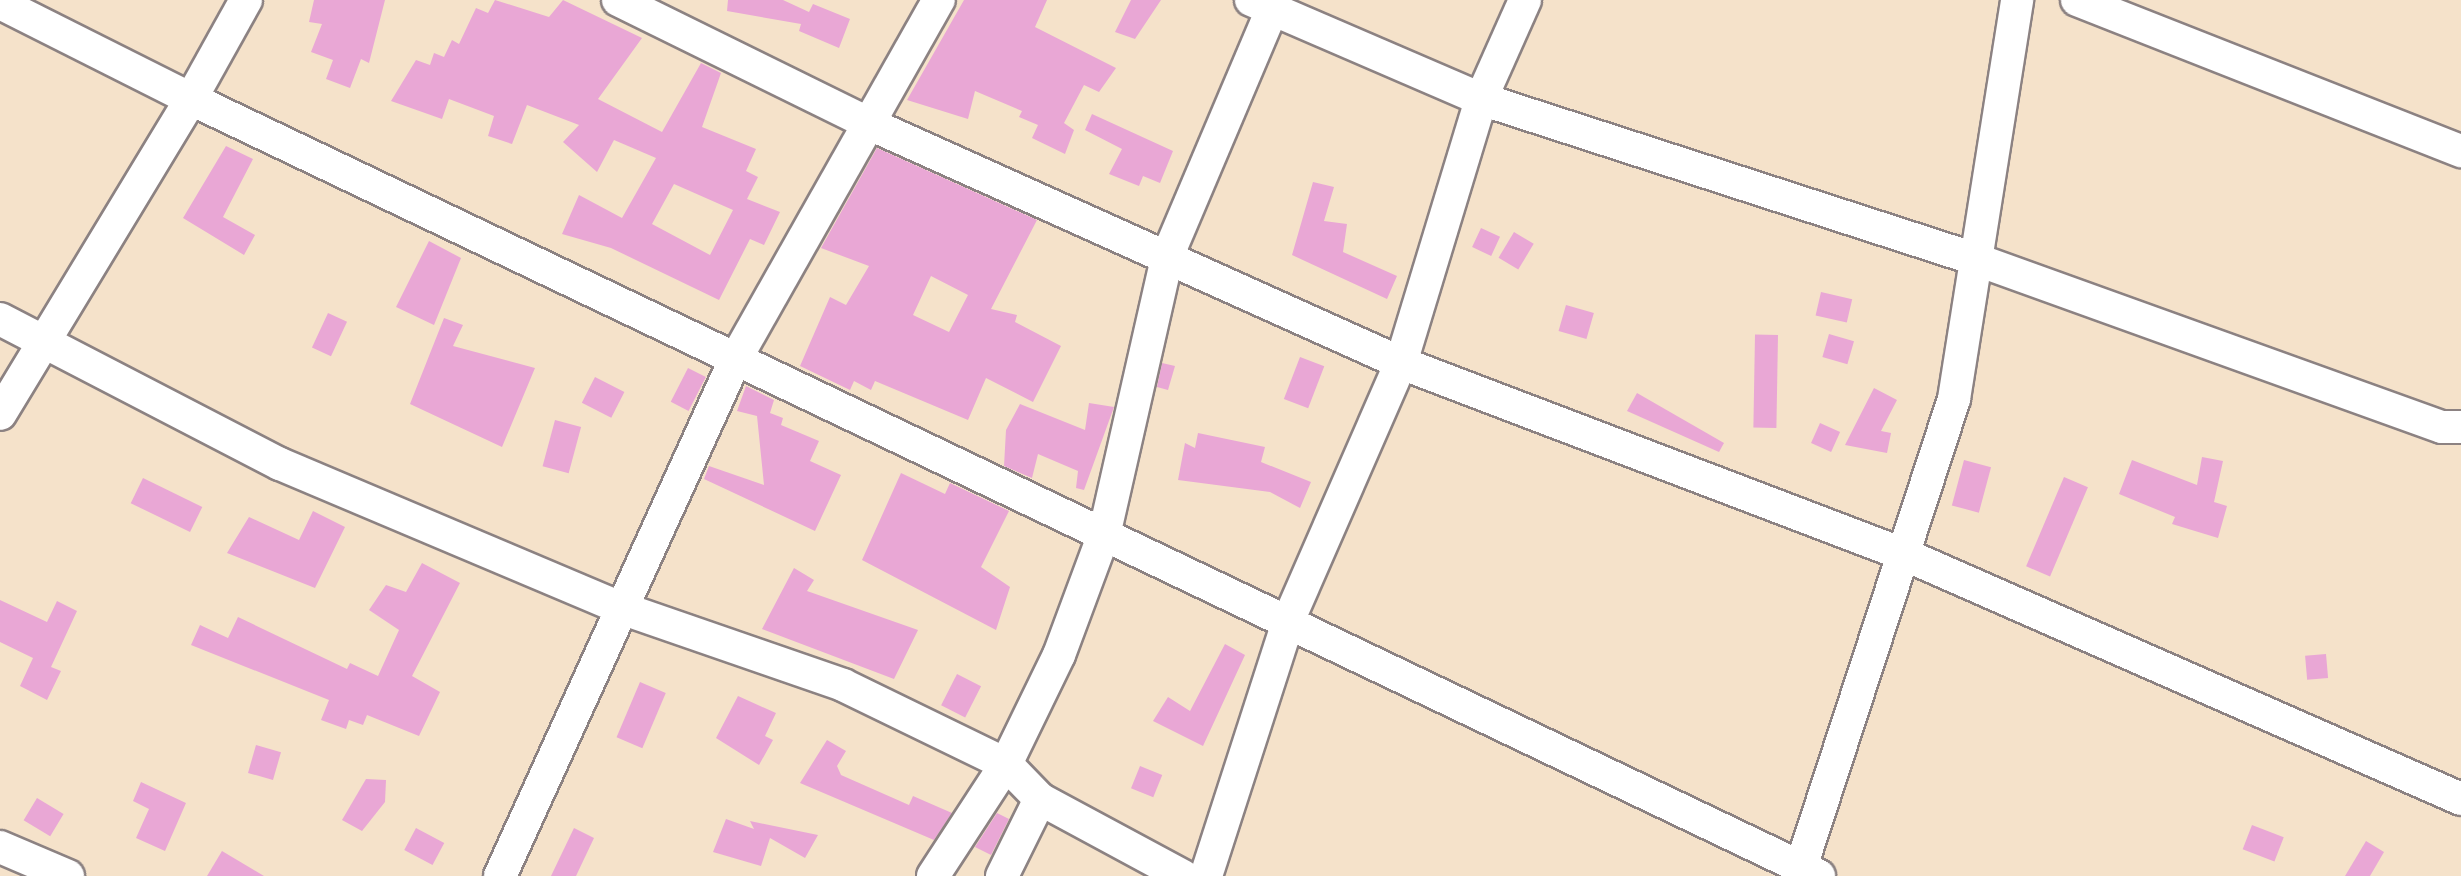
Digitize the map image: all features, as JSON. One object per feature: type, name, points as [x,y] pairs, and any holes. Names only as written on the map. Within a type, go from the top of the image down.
[{"type":"street","points":[[0,414],[191,99],[246,0]]},
{"type":"street","points":[[618,0],[872,125],[1401,363],[1908,556],[2461,799]]},
{"type":"street","points":[[500,876],[735,360],[872,125],[939,0]]},
{"type":"street","points":[[1206,876],[1289,619],[1401,363],[1481,99],[1525,0]]},
{"type":"street","points":[[0,3],[191,99],[735,360],[1289,619],[1806,873],[1908,556],[1954,399],[1972,258],[2017,0]]},
{"type":"street","points":[[2077,0],[2461,151]]},
{"type":"street","points":[[933,876],[1006,764],[1059,655],[1105,531],[1167,257],[1262,5],[1481,99],[1972,258],[2442,427],[2461,427]]},
{"type":"street","points":[[0,319],[280,464],[624,609],[843,685],[1006,764],[1040,799],[1183,876]]},
{"type":"street","points":[[1002,876],[1040,799]]},
{"type":"street","points":[[0,847],[68,876]]},
{"type":"building","points":[[314,0],[385,0],[369,63],[361,59],[350,88],[326,79],[333,60],[311,52],[322,24],[309,22]]},
{"type":"building","points":[[495,0],[549,17],[563,0],[642,38],[598,99],[662,132],[701,63],[721,73],[702,127],[756,149],[746,171],[758,177],[747,199],[780,212],[764,245],[750,239],[719,300],[611,248],[562,234],[579,195],[622,218],[656,158],[614,140],[597,172],[563,142],[579,125],[527,105],[512,144],[488,136],[494,116],[449,99],[442,119],[391,101],[416,60],[430,65],[434,53],[444,57],[452,40],[459,44],[476,8],[488,13]],"holes":[[[674,184],[733,210],[710,255],[652,224]]]},
{"type":"building","points":[[728,0],[783,0],[809,12],[813,4],[850,19],[839,48],[799,31],[801,24],[727,11]]},
{"type":"building","points":[[964,0],[1047,0],[1035,27],[1116,68],[1099,92],[1084,85],[1064,123],[1074,130],[1065,154],[1032,138],[1038,125],[1019,117],[1022,111],[975,91],[968,119],[907,100]]},
{"type":"building","points":[[1131,0],[1161,0],[1135,39],[1115,32]]},
{"type":"building","points":[[1092,114],[1173,151],[1160,183],[1143,176],[1139,186],[1109,174],[1122,149],[1085,130]]},
{"type":"building","points":[[226,146],[253,159],[223,217],[255,235],[244,255],[183,218]]},
{"type":"building","points":[[877,148],[1037,220],[991,309],[1017,315],[1015,322],[1061,346],[1033,402],[986,378],[968,420],[875,381],[871,390],[854,381],[850,390],[800,366],[830,297],[846,305],[869,266],[821,248]],"holes":[[[931,276],[968,295],[949,332],[913,315]]]},
{"type":"building","points":[[1313,182],[1334,187],[1324,221],[1347,224],[1343,252],[1397,276],[1387,299],[1292,255]]},
{"type":"building","points":[[1481,228],[1500,237],[1491,256],[1472,247]]},
{"type":"building","points":[[1514,232],[1534,244],[1518,270],[1499,258]]},
{"type":"building","points":[[429,241],[461,258],[434,325],[396,307]]},
{"type":"building","points":[[1821,292],[1852,299],[1847,323],[1816,315]]},
{"type":"building","points":[[1566,305],[1594,313],[1586,339],[1559,331]]},
{"type":"building","points":[[328,313],[347,322],[331,356],[312,347]]},
{"type":"building","points":[[444,318],[463,325],[453,346],[535,368],[502,447],[410,404]]},
{"type":"building","points":[[1829,334],[1854,341],[1847,364],[1822,357]]},
{"type":"building","points":[[1755,335],[1778,335],[1776,428],[1753,428]]},
{"type":"building","points":[[1300,357],[1324,366],[1308,408],[1284,399]]},
{"type":"building","points":[[1162,363],[1175,366],[1168,390],[1157,387]]},
{"type":"building","points":[[688,368],[706,377],[689,411],[671,402]]},
{"type":"building","points":[[595,377],[624,392],[611,418],[582,403]]},
{"type":"building","points":[[746,386],[774,400],[770,413],[783,418],[781,425],[819,441],[810,461],[841,475],[815,531],[704,479],[709,466],[764,485],[757,416],[737,411]]},
{"type":"building","points":[[1874,388],[1897,400],[1881,431],[1891,433],[1887,453],[1845,445]]},
{"type":"building","points":[[1637,393],[1724,443],[1719,452],[1627,411]]},
{"type":"building","points":[[1089,403],[1114,407],[1084,490],[1076,488],[1078,471],[1038,454],[1032,478],[1004,466],[1006,430],[1020,404],[1085,430]]},
{"type":"building","points":[[555,420],[581,427],[569,473],[543,466]]},
{"type":"building","points":[[1820,423],[1840,432],[1831,452],[1811,443]]},
{"type":"building","points":[[1198,433],[1265,447],[1261,462],[1311,482],[1300,508],[1270,492],[1178,480],[1185,443],[1195,448]]},
{"type":"building","points":[[2202,457],[2223,461],[2214,502],[2227,506],[2218,538],[2172,524],[2175,517],[2119,494],[2132,460],[2197,485]]},
{"type":"building","points":[[1964,460],[1991,467],[1979,513],[1952,505]]},
{"type":"building","points":[[901,473],[945,494],[950,483],[1009,511],[981,567],[1010,587],[996,630],[862,560]]},
{"type":"building","points":[[2064,477],[2088,487],[2050,576],[2026,566]]},
{"type":"building","points":[[143,478],[202,507],[190,532],[131,503]]},
{"type":"building","points":[[313,511],[345,527],[315,588],[227,553],[249,517],[299,540]]},
{"type":"building","points":[[422,563],[460,583],[412,676],[440,692],[419,736],[367,715],[363,725],[349,720],[346,729],[321,720],[329,700],[191,645],[200,625],[228,638],[238,617],[347,669],[350,663],[378,676],[399,630],[369,610],[386,585],[406,592]]},
{"type":"building","points":[[794,568],[814,580],[807,591],[918,630],[894,679],[762,629]]},
{"type":"building","points":[[0,600],[47,622],[57,601],[77,611],[51,667],[61,671],[47,700],[20,686],[33,658],[0,642]]},
{"type":"building","points":[[1225,644],[1245,655],[1203,746],[1153,721],[1168,697],[1190,711]]},
{"type":"building","points":[[2326,654],[2328,678],[2307,680],[2305,656]]},
{"type":"building","points":[[957,674],[981,686],[965,717],[941,705]]},
{"type":"building","points":[[640,682],[666,693],[642,748],[617,737]]},
{"type":"building","points":[[738,696],[776,713],[765,736],[773,740],[759,765],[716,738]]},
{"type":"building","points":[[827,740],[846,751],[837,766],[841,775],[909,805],[913,796],[952,813],[934,840],[800,783]]},
{"type":"building","points":[[256,745],[281,752],[273,780],[248,773]]},
{"type":"building","points":[[1140,766],[1162,775],[1153,797],[1131,788]]},
{"type":"building","points":[[366,779],[386,780],[385,802],[362,831],[342,820]]},
{"type":"building","points":[[141,782],[186,803],[165,851],[136,838],[149,809],[133,801]]},
{"type":"building","points":[[37,798],[64,814],[50,836],[24,820]]},
{"type":"building","points":[[997,813],[1009,819],[991,855],[975,847]]},
{"type":"building","points":[[726,819],[754,829],[750,821],[818,835],[805,858],[770,838],[761,866],[713,852]]},
{"type":"building","points":[[2252,825],[2284,837],[2274,861],[2243,849]]},
{"type":"building","points":[[416,828],[444,843],[433,865],[404,850]]},
{"type":"building","points":[[574,828],[594,838],[576,876],[551,876]]},
{"type":"building","points":[[2366,841],[2384,852],[2370,876],[2345,876]]},
{"type":"building","points":[[222,851],[264,876],[207,876]]}]
